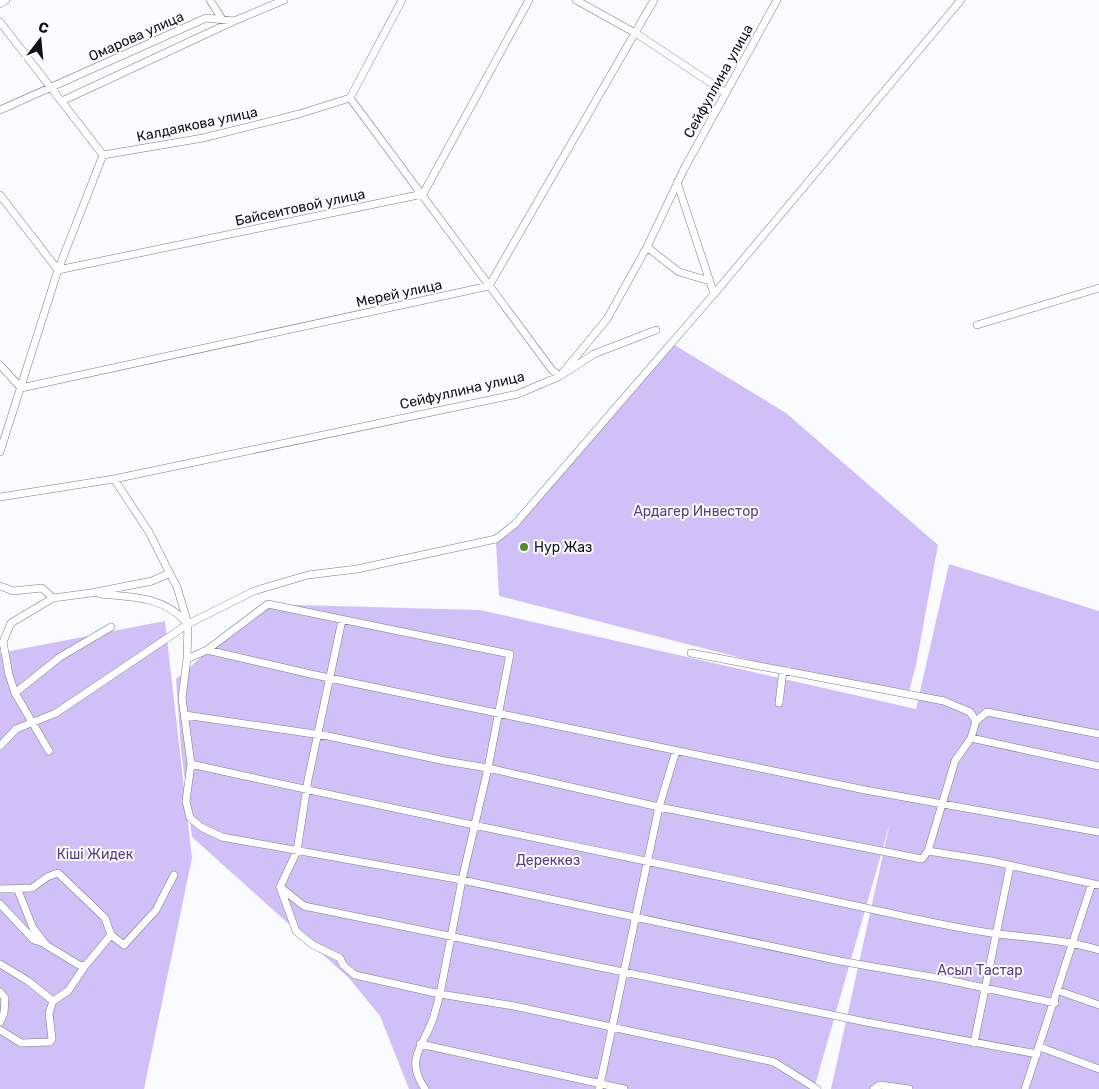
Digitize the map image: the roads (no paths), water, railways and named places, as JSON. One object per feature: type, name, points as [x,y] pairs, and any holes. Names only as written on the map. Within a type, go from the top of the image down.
[{"type":"street","points":[[0,4],[6,0]]},
{"type":"street","points":[[210,0],[222,19]]},
{"type":"street","points":[[62,101],[234,21],[284,0]]},
{"type":"street","points":[[402,0],[350,98],[424,194],[489,286],[552,370],[560,376],[594,354],[656,330]]},
{"type":"street","points":[[424,194],[529,0]]},
{"type":"street","points":[[576,0],[637,34],[726,93]]},
{"type":"street","points":[[489,286],[637,34],[654,0]]},
{"type":"street","name":"Сейфуллина улица","points":[[0,497],[114,479],[518,394],[560,376],[607,319],[647,247],[677,182],[777,0]]},
{"type":"street","points":[[0,746],[16,729],[56,713],[188,624],[254,591],[308,575],[357,570],[496,538],[515,524],[714,294],[961,0]]},
{"type":"street","name":"Омарова улица","points":[[0,110],[206,18],[234,21]]},
{"type":"street","points":[[0,22],[103,155],[58,270],[0,452]]},
{"type":"street","name":"Калдаякова улица","points":[[103,155],[204,138],[299,114],[350,98]]},
{"type":"street","points":[[677,182],[693,225],[714,294]]},
{"type":"street","name":"Байсеитовой улица","points":[[58,270],[424,194]]},
{"type":"street","points":[[0,195],[58,270]]},
{"type":"street","points":[[647,247],[679,272],[710,281]]},
{"type":"street","name":"Мерей улица","points":[[21,388],[489,286]]},
{"type":"street","points":[[977,325],[1099,288]]},
{"type":"street","points":[[0,366],[21,388]]},
{"type":"street","points":[[114,479],[149,532],[170,573],[177,587],[188,624],[187,659],[182,698],[186,715],[190,764],[186,801],[190,818],[201,827],[222,837],[274,845],[297,852],[462,880],[840,961],[1055,1003]]},
{"type":"street","points":[[50,752],[15,693],[9,675],[4,642],[11,623],[53,598],[91,593],[152,580],[170,573]]},
{"type":"street","points":[[0,586],[13,590],[42,588],[53,598]]},
{"type":"street","points":[[91,593],[142,598],[161,604],[175,609],[188,624]]},
{"type":"street","points":[[187,659],[207,650],[268,604],[510,654],[500,714],[462,880],[440,994],[430,1025],[420,1044],[415,1063],[417,1077],[425,1089]]},
{"type":"street","points":[[342,620],[318,734],[297,852],[280,887],[296,931],[313,945],[340,958],[343,965],[355,975],[440,994],[514,1006],[774,1062],[818,1089]]},
{"type":"street","points":[[15,693],[60,657],[111,627]]},
{"type":"street","points":[[207,650],[330,678],[865,790],[1099,832]]},
{"type":"street","points":[[691,654],[944,700],[970,712],[976,721]]},
{"type":"street","points":[[779,703],[784,670]]},
{"type":"street","points":[[186,715],[318,734],[445,761],[488,768],[659,807],[922,859],[928,851],[955,761],[971,738],[976,721],[982,715],[993,712],[1099,734]]},
{"type":"street","points":[[971,738],[1099,766]]},
{"type":"street","points":[[600,1086],[659,807],[676,751]]},
{"type":"street","points":[[190,764],[307,791],[648,862],[995,933],[1073,942],[1099,950]]},
{"type":"street","points":[[928,851],[1096,884],[1073,942],[1059,991],[1026,1089]]},
{"type":"street","points":[[974,1043],[1010,866]]},
{"type":"street","points":[[0,889],[32,888],[47,876],[58,873],[105,918],[112,935],[124,945],[136,935],[156,910],[174,875]]},
{"type":"street","points":[[280,887],[304,906],[974,1043],[1039,1051],[1099,1069]]},
{"type":"street","points":[[17,888],[33,928],[46,945]]},
{"type":"street","points":[[0,904],[34,940],[46,945],[73,962],[85,966]]},
{"type":"street","points":[[0,1030],[21,1043],[50,1042],[52,1039],[49,1013],[53,1001],[68,991],[85,966],[112,935]]},
{"type":"street","points":[[0,964],[28,981],[53,1001]]},
{"type":"street","points":[[1059,991],[1099,1005]]},
{"type":"street","points":[[0,992],[5,998],[4,1013],[0,1022]]},
{"type":"street","points":[[420,1044],[600,1086],[624,1089]]},
{"type":"street","points":[[874,1089],[880,1085],[909,1089]]},
{"type":"place","name":"Нур Жаз","points":[[524,547]]},
{"type":"park label","name":"Ардагер Инвестор","points":[[696,511]]},
{"type":"park label","name":"Кіші Жидек","points":[[95,854]]},
{"type":"park label","name":"Дереккөз","points":[[548,860]]},
{"type":"park label","name":"Асыл Тастар","points":[[980,970]]}]
